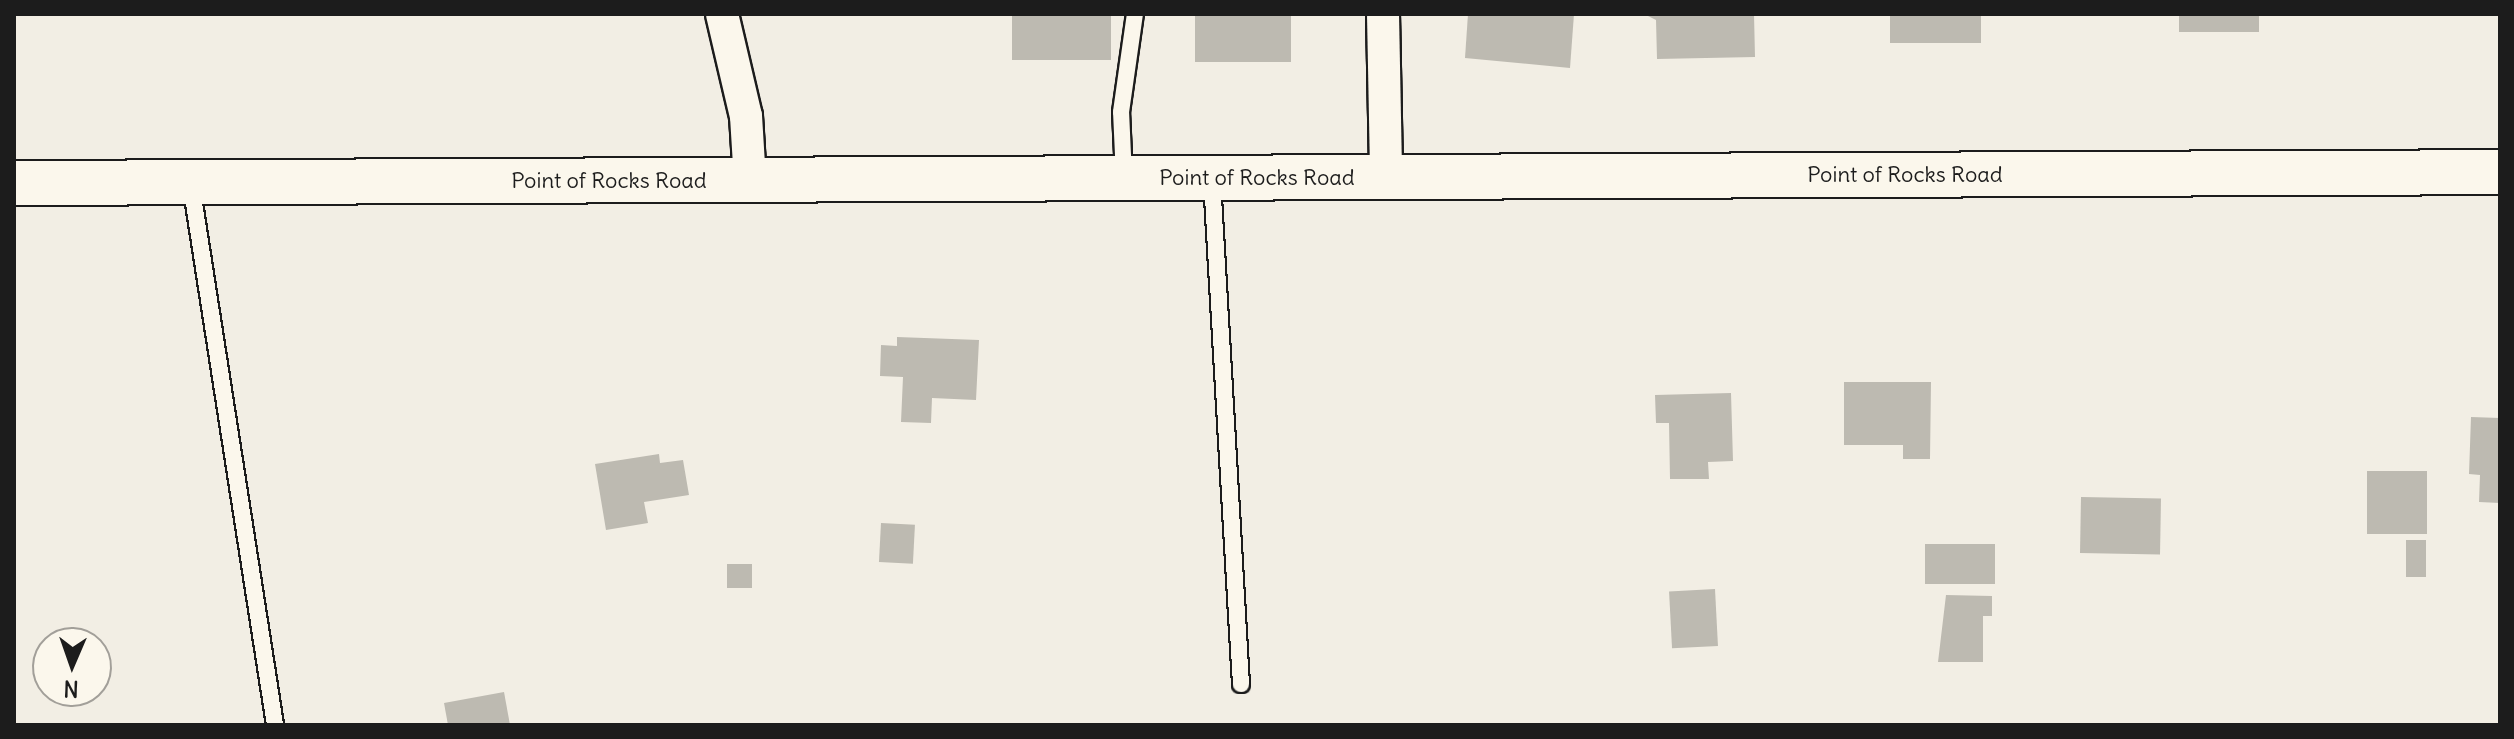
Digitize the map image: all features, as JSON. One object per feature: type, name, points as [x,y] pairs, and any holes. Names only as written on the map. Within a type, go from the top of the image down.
[{"type":"street","points":[[722,14],[746,116],[750,181]]},
{"type":"street","points":[[1383,14],[1386,177]]},
{"type":"street","name":"Point of Rocks Road","points":[[14,183],[2500,172]]},
{"type":"lane","points":[[1124,178],[1121,112],[1135,14]]},
{"type":"lane","points":[[1212,178],[1241,684]]},
{"type":"lane","points":[[191,183],[275,725]]},
{"type":"building","points":[[1012,14],[1111,14],[1111,60],[1012,60]]},
{"type":"building","points":[[1195,14],[1291,14],[1291,62],[1195,62]]},
{"type":"building","points":[[1468,14],[1574,14],[1570,68],[1465,58]]},
{"type":"building","points":[[1644,14],[1754,14],[1755,57],[1657,59],[1656,20]]},
{"type":"building","points":[[1890,14],[1981,14],[1981,43],[1890,43]]},
{"type":"building","points":[[2179,14],[2259,14],[2259,32],[2179,32]]},
{"type":"building","points":[[897,337],[979,340],[976,400],[932,398],[931,423],[901,422],[903,377],[880,376],[881,345],[897,346]]},
{"type":"building","points":[[1844,382],[1931,382],[1930,459],[1903,459],[1903,445],[1844,445]]},
{"type":"building","points":[[1731,393],[1733,461],[1708,462],[1709,479],[1670,479],[1669,423],[1656,423],[1655,395]]},
{"type":"building","points":[[2471,417],[2500,418],[2500,503],[2479,502],[2480,475],[2469,474]]},
{"type":"building","points":[[659,454],[660,463],[683,460],[689,495],[644,502],[648,523],[606,530],[595,464]]},
{"type":"building","points":[[2367,471],[2427,471],[2427,534],[2367,534]]},
{"type":"building","points":[[2081,497],[2161,498],[2160,554],[2080,553]]},
{"type":"building","points":[[881,523],[915,525],[913,564],[879,562]]},
{"type":"building","points":[[2406,540],[2426,540],[2426,577],[2406,577]]},
{"type":"building","points":[[1925,544],[1995,544],[1995,584],[1925,584]]},
{"type":"building","points":[[727,564],[752,564],[752,588],[727,588]]},
{"type":"building","points":[[1715,589],[1718,646],[1672,648],[1669,591]]},
{"type":"building","points":[[1946,595],[1992,596],[1992,616],[1983,616],[1983,662],[1938,662]]},
{"type":"building","points":[[504,692],[510,725],[448,725],[444,703]]}]
